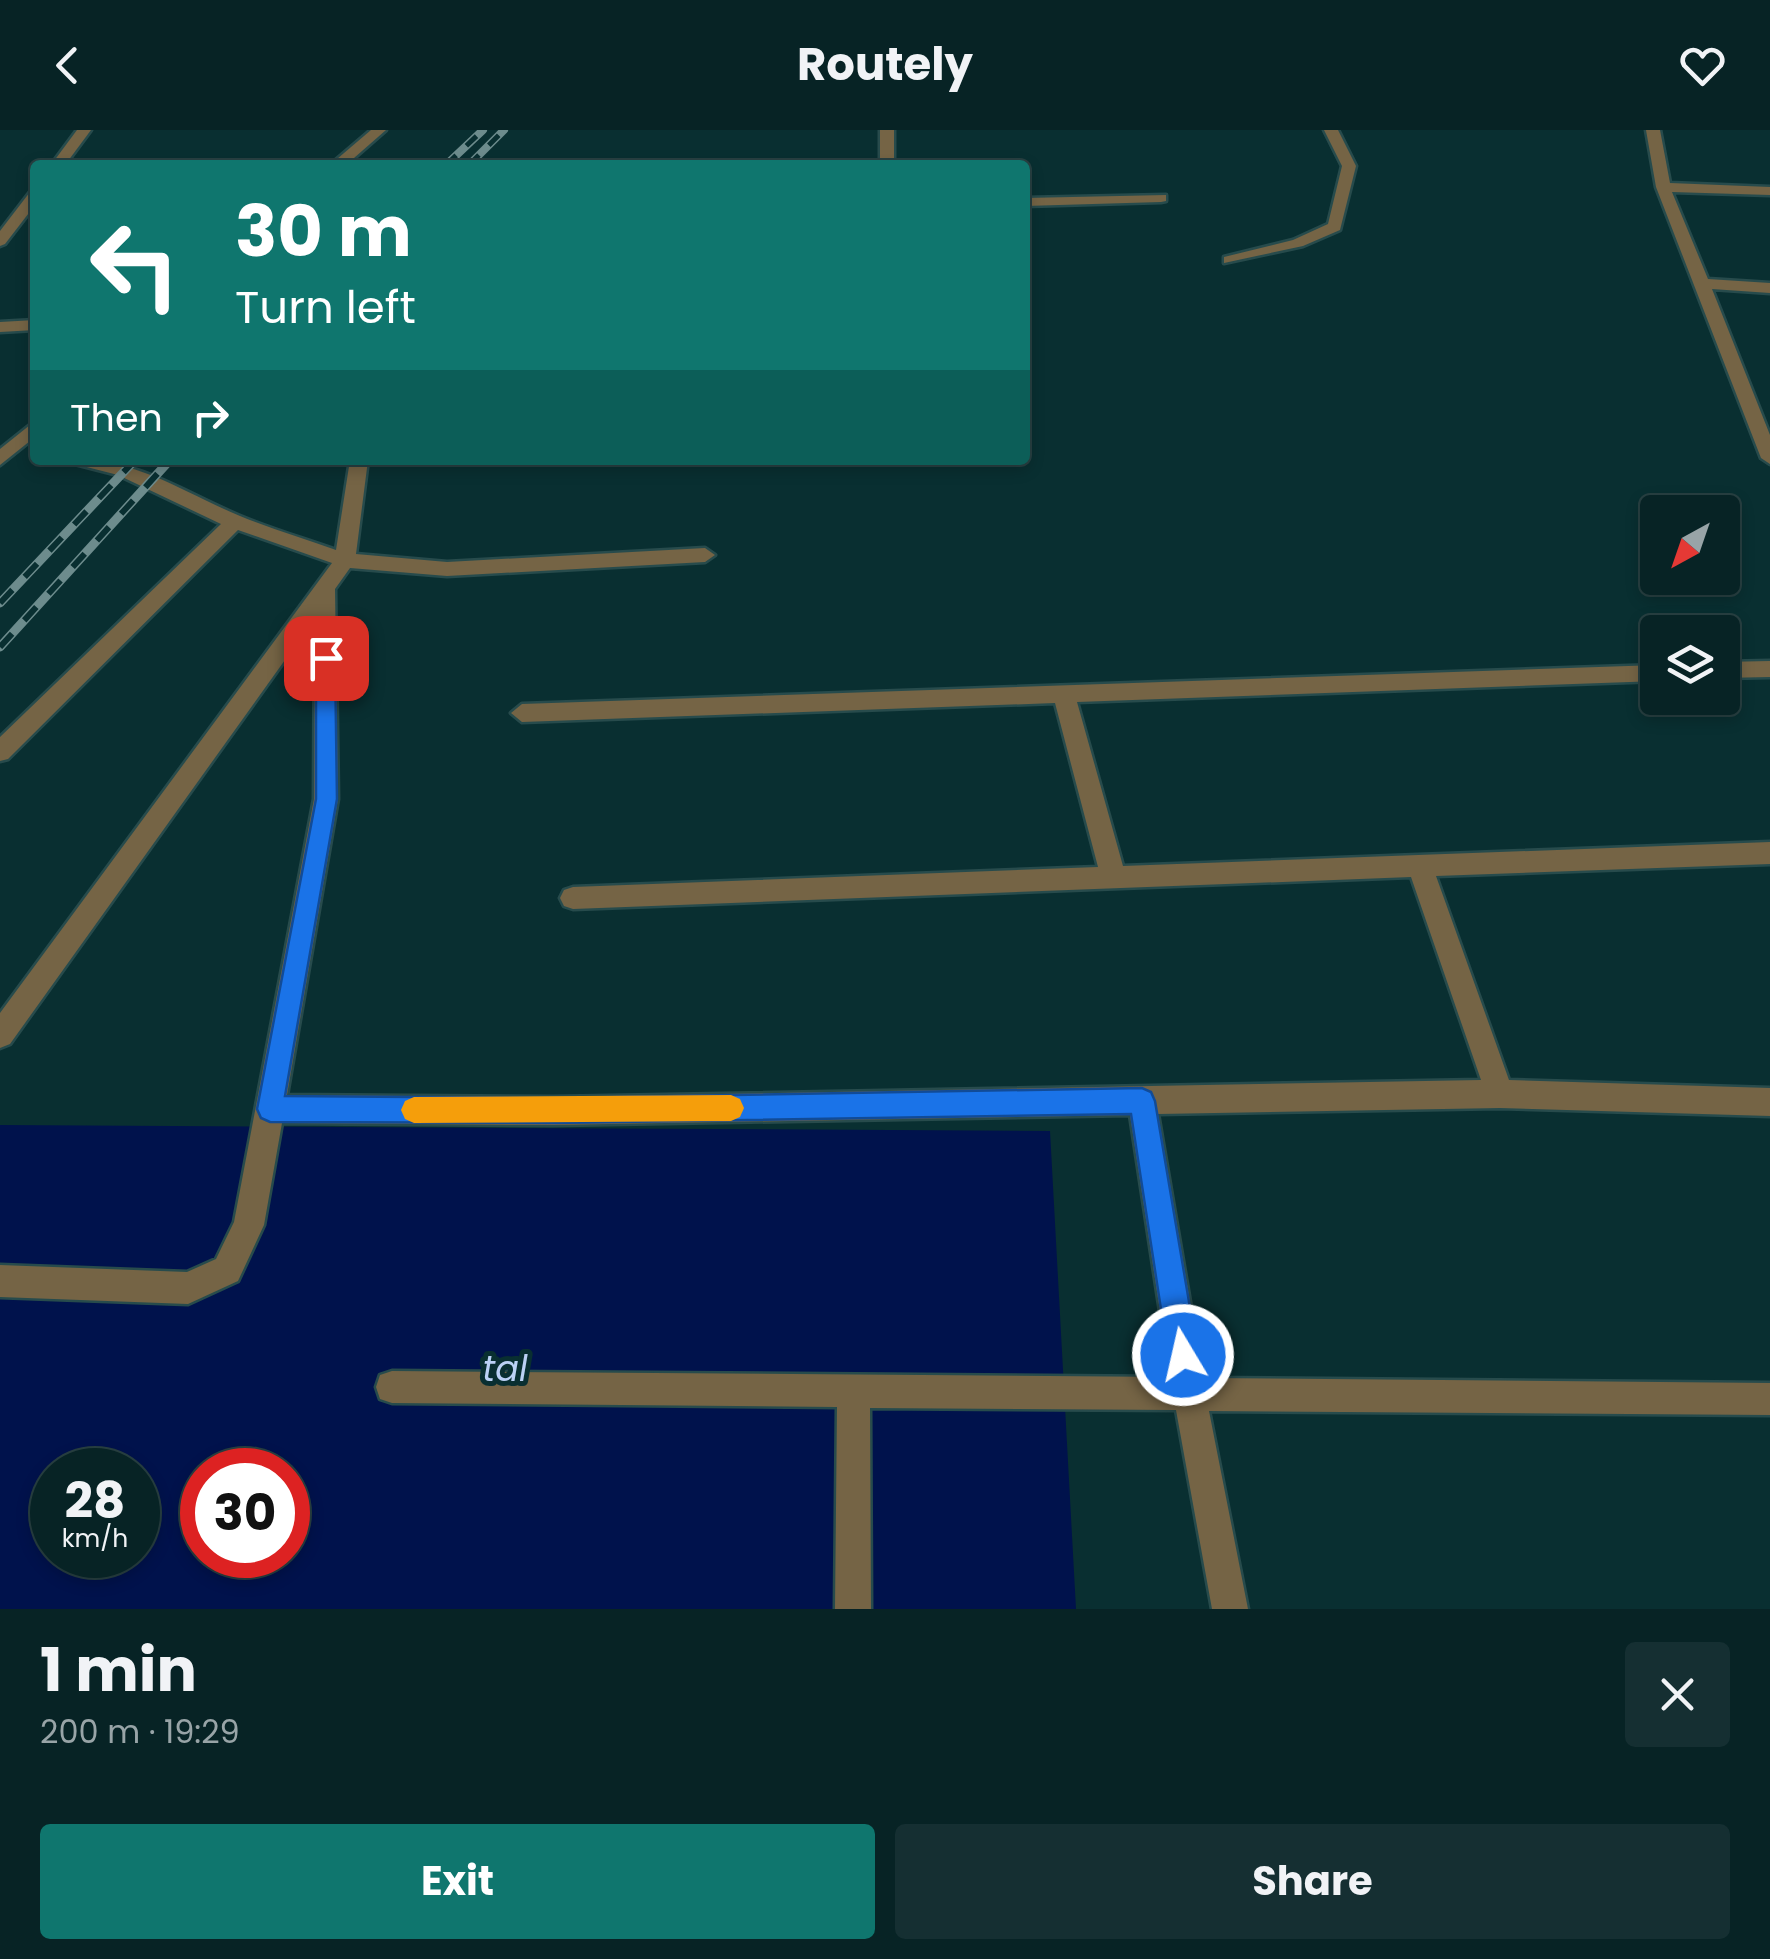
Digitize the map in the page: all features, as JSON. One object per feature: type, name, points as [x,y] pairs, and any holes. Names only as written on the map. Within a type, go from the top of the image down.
[{"type":"street","points":[[62,160],[84,130]]},
{"type":"street","points":[[343,160],[379,130]]},
{"type":"street","points":[[886,130],[887,160]]},
{"type":"street","points":[[1230,260],[1298,243],[1335,227],[1349,166],[1331,130]]},
{"type":"street","points":[[1653,130],[1663,186],[1770,458]]},
{"type":"street","points":[[1663,186],[1770,190]]},
{"type":"street","points":[[1030,202],[1161,198]]},
{"type":"street","points":[[0,241],[30,202]]},
{"type":"street","points":[[1702,284],[1770,288]]},
{"type":"street","points":[[0,327],[30,325]]},
{"type":"street","points":[[0,459],[26,447]]},
{"type":"street","points":[[103,465],[124,470],[236,522],[345,560],[448,569],[705,556]]},
{"type":"street","points":[[0,1035],[345,560],[358,465]]},
{"type":"street","points":[[0,752],[236,522]]},
{"type":"street","points":[[0,1280],[188,1288],[227,1270],[249,1225],[326,799],[325,588]]},
{"type":"street","points":[[1740,670],[1770,669]]},
{"type":"street","points":[[522,713],[1640,674]]},
{"type":"street","points":[[1064,694],[1113,877]]},
{"type":"street","points":[[573,898],[1770,852]]},
{"type":"street","points":[[1420,866],[1500,1094]]},
{"type":"street","points":[[270,1109],[554,1110],[1500,1094],[1770,1102]]},
{"type":"street","points":[[1142,1101],[1189,1391],[1230,1609]]},
{"type":"street","points":[[392,1386],[1770,1399]]},
{"type":"street","points":[[853,1609],[854,1390]]},
{"type":"water","name":"tal","points":[[0,1125],[1050,1131],[1076,1609],[0,1609]]},
{"type":"railway","points":[[451,160],[483,130]]},
{"type":"railway","points":[[474,160],[504,130]]},
{"type":"railway","points":[[0,603],[130,465]]},
{"type":"railway","points":[[0,647],[165,465]]},
{"type":"slow traffic","points":[[414,1110],[731,1108]]},
{"type":"route","points":[[326,658],[326,799],[270,1109],[554,1110],[1142,1101],[1183,1355]]}]
